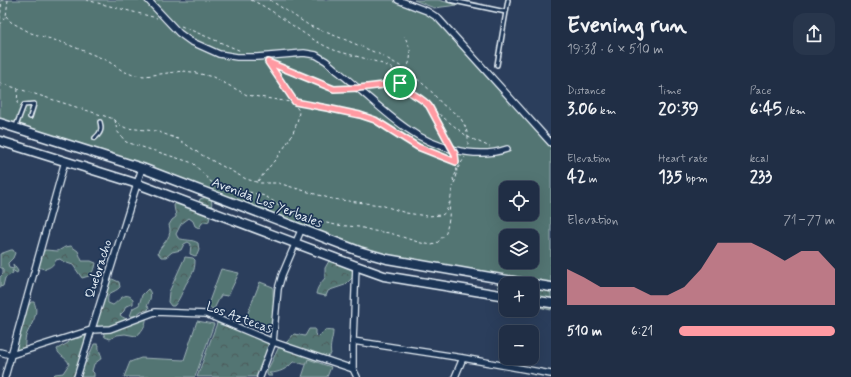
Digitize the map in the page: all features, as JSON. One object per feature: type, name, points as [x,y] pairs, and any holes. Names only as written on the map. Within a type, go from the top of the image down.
[{"type":"street","points":[[148,0],[152,2],[168,22],[190,41],[219,54],[237,57],[256,57],[304,53],[316,55],[326,60],[406,128],[439,146],[468,152],[485,153],[507,149]]},
{"type":"street","points":[[398,0],[407,2],[428,11],[438,18],[551,143]]},
{"type":"street","name":"Avenida Los Yerbales","points":[[0,123],[142,168],[359,251],[387,259],[499,278]]},
{"type":"street","points":[[0,141],[138,184],[384,276],[499,295]]},
{"type":"street","points":[[5,377],[65,162]]},
{"type":"street","name":"Quebracho","points":[[77,377],[142,168]]},
{"type":"street","points":[[260,377],[273,342],[278,289],[284,269],[302,228]]},
{"type":"street","points":[[356,266],[352,341],[353,369],[357,377]]},
{"type":"street","name":"Avenida Los Yerbales","points":[[539,285],[551,287]]},
{"type":"street","points":[[539,301],[551,303]]},
{"type":"street","name":"Los Aztecas","points":[[11,355],[91,330],[110,329],[155,312],[206,314],[273,342],[353,369]]},
{"type":"street","points":[[352,341],[463,358],[551,374]]},
{"type":"street","points":[[0,352],[11,355]]},
{"type":"street","points":[[455,377],[463,358]]},
{"type":"lane","points":[[449,0],[506,12]]},
{"type":"lane","points":[[497,65],[508,0]]},
{"type":"lane","points":[[16,128],[24,105],[34,104],[31,117],[21,114]]},
{"type":"lane","points":[[95,138],[100,134],[102,128],[100,122]]},
{"type":"path","points":[[0,19],[2,0]]},
{"type":"path","points":[[0,25],[6,16],[8,0]]},
{"type":"path","points":[[86,0],[168,22],[243,52]]},
{"type":"path","points":[[251,0],[264,6],[320,44],[336,51],[394,69],[398,74],[400,83],[406,90],[424,101],[468,137],[501,151]]},
{"type":"path","points":[[0,83],[114,119],[126,128],[156,131],[178,139],[200,154],[246,179],[272,184],[278,183],[332,199],[380,205],[406,213],[427,216],[442,215],[446,212],[454,183],[453,176],[468,152],[468,137],[466,128],[460,117],[442,104],[430,90],[407,70],[374,52],[310,26],[270,0]]},
{"type":"path","points":[[6,16],[11,22],[31,33],[64,43],[94,55],[133,75],[145,76],[183,71],[192,72],[214,76],[247,95],[295,102],[360,115],[375,120],[418,147],[456,162]]},
{"type":"path","points":[[399,80],[407,70],[410,63],[410,53],[404,36]]},
{"type":"path","points":[[257,182],[289,141],[298,119],[299,111],[295,102],[268,62],[334,89],[359,88],[400,83]]},
{"type":"path","points":[[18,89],[17,103],[24,105]]},
{"type":"path","points":[[429,106],[455,154],[457,169]]},
{"type":"path","points":[[114,119],[118,131],[126,142],[189,161],[193,163],[214,185],[221,188],[241,190],[265,196],[287,210],[307,219],[336,225],[359,226],[432,245],[441,240],[446,233],[449,219],[450,201]]},
{"type":"green space","points":[[0,0],[398,0],[438,18],[551,143],[551,287],[539,285],[539,277],[499,278],[387,259],[142,168],[0,123]]},
{"type":"green space","points":[[414,0],[438,0],[458,5],[434,8]]},
{"type":"green space","points":[[206,197],[212,201],[207,214],[210,216],[209,221],[202,223],[199,228],[195,226],[193,221],[189,218],[181,224],[176,234],[178,238],[198,243],[199,250],[197,255],[195,256],[190,254],[191,244],[188,242],[184,244],[181,250],[172,252],[166,257],[161,257],[158,253],[159,250],[169,236],[169,225],[176,217],[174,204],[176,203],[193,207],[196,206],[200,199]]},
{"type":"green space","points":[[71,246],[78,251],[82,261],[91,261],[96,263],[95,268],[89,276],[82,278],[73,265],[60,259],[56,260],[53,265],[46,269],[38,266],[39,258],[45,250],[58,251],[65,247]]},
{"type":"green space","points":[[11,250],[15,253],[13,258],[8,263],[9,268],[14,269],[13,264],[18,271],[17,273],[12,270],[13,273],[5,278],[3,286],[0,287],[0,277],[3,274],[3,269],[0,267],[0,254]]},
{"type":"green space","points":[[185,257],[193,258],[195,260],[194,270],[178,301],[174,306],[171,306],[168,302],[169,292]]},
{"type":"green space","points":[[331,260],[343,264],[354,271],[354,276],[345,285],[328,291],[326,296],[316,294],[318,287],[325,278],[325,268]]},
{"type":"green space","points":[[221,269],[239,273],[228,296],[221,295],[214,309],[207,307]]},
{"type":"green space","points":[[110,278],[119,282],[120,287],[109,294],[108,303],[113,305],[125,296],[130,297],[133,299],[133,304],[126,306],[120,315],[126,319],[146,318],[146,323],[140,333],[136,336],[125,334],[117,335],[110,339],[105,337],[101,327],[94,325]]},
{"type":"green space","points":[[260,282],[273,287],[274,334],[245,320]]},
{"type":"green space","points":[[539,283],[551,283],[551,310],[539,307]]},
{"type":"green space","points":[[148,289],[151,295],[147,306],[149,307],[148,310],[141,311],[135,316],[130,316],[133,308],[139,305],[142,295]]},
{"type":"green space","points":[[31,302],[34,302],[36,311],[34,320],[26,336],[24,350],[23,352],[13,351],[20,327],[25,318],[27,308]]},
{"type":"green space","points":[[197,321],[214,324],[195,377],[124,377],[130,362],[141,358],[184,360]]},
{"type":"green space","points":[[217,323],[272,343],[260,377],[197,377]]},
{"type":"green space","points":[[309,329],[315,329],[315,334],[318,337],[325,330],[333,331],[330,348],[331,354],[309,364],[293,362],[282,370],[269,373],[273,376],[268,376],[267,371],[279,347],[287,342],[294,334],[305,336]]},
{"type":"green space","points":[[88,336],[83,363],[86,363],[94,344],[99,345],[102,358],[94,364],[92,371],[94,373],[94,377],[52,377],[55,374],[63,373],[69,364],[67,360],[59,354],[57,349],[68,343],[71,339]]},
{"type":"green space","points":[[308,359],[331,367],[327,377],[302,377]]},
{"type":"route","points":[[268,62],[334,89],[359,88],[400,83],[400,85],[406,90],[418,96],[429,106],[455,154],[456,162],[418,147],[400,134],[375,120],[360,115],[295,102],[268,62]]}]
